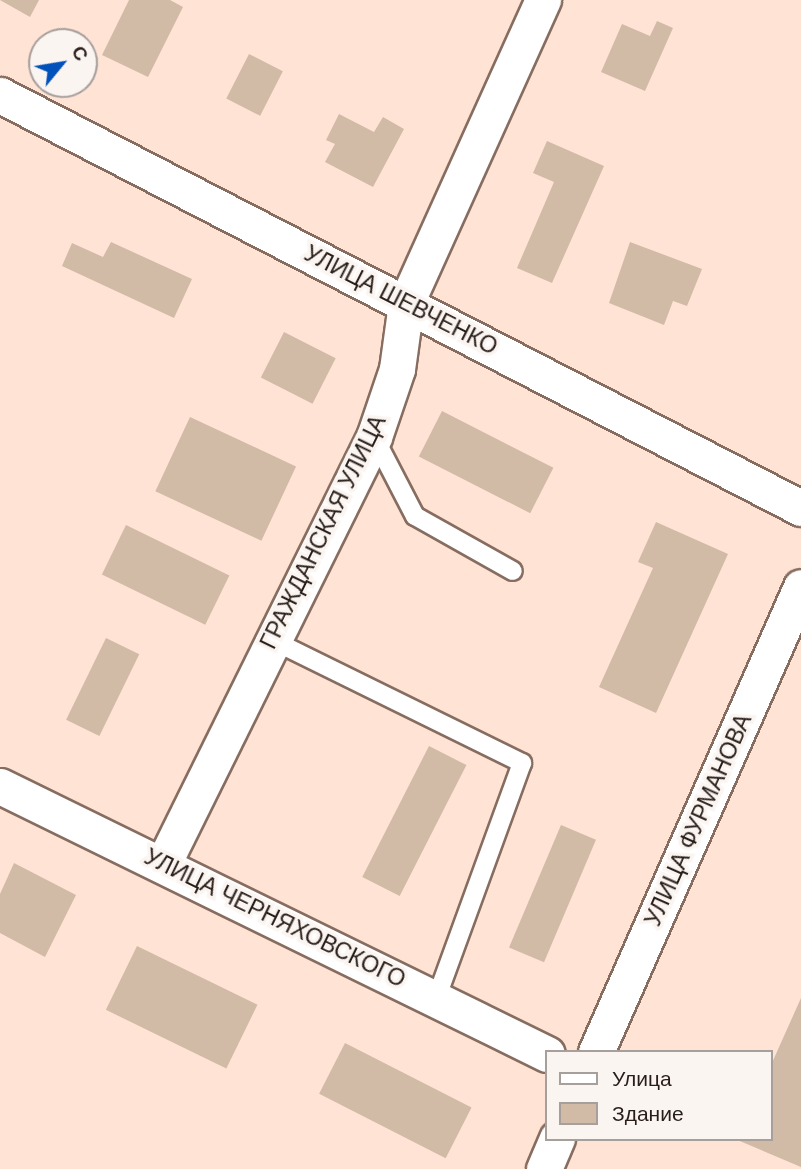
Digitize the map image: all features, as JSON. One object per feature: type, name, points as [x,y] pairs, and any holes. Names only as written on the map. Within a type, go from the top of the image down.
[{"type":"street","name":"ГРАЖДАНСКАЯ УЛИЦА","points":[[163,864],[269,639],[374,436],[397,369],[407,303],[543,0]]},
{"type":"street","name":"УЛИЦА ШЕВЧЕНКО","points":[[0,95],[801,508]]},
{"type":"street","name":"УЛИЦА ФУРМАНОВА","points":[[597,1050],[801,587]]},
{"type":"street","name":"УЛИЦА ЧЕРНЯХОВСКОГО","points":[[0,786],[437,996],[546,1053]]},
{"type":"street","points":[[544,1169],[556,1141]]},
{"type":"lane","points":[[374,436],[415,516],[513,570]]},
{"type":"lane","points":[[269,639],[522,763],[437,996]]},
{"type":"building","points":[[0,0],[39,0],[30,17]]},
{"type":"building","points":[[129,0],[170,0],[183,7],[148,77],[102,55]]},
{"type":"building","points":[[657,21],[673,28],[645,91],[601,72],[622,24],[650,36]]},
{"type":"building","points":[[249,54],[283,71],[260,116],[226,99]]},
{"type":"building","points":[[339,114],[374,132],[383,117],[404,129],[373,187],[325,162],[335,144],[326,140]]},
{"type":"building","points":[[547,141],[604,166],[552,283],[517,268],[554,182],[533,173]]},
{"type":"building","points":[[111,242],[192,279],[174,318],[62,266],[72,243],[103,257]]},
{"type":"building","points":[[630,242],[702,269],[687,306],[673,301],[664,325],[609,303]]},
{"type":"building","points":[[284,332],[336,358],[313,404],[261,377]]},
{"type":"building","points":[[442,411],[553,468],[530,513],[419,456]]},
{"type":"building","points":[[190,417],[296,466],[261,541],[155,491]]},
{"type":"building","points":[[656,522],[728,554],[656,713],[599,687],[653,568],[638,562]]},
{"type":"building","points":[[126,525],[229,575],[205,625],[102,574]]},
{"type":"building","points":[[106,638],[139,654],[99,736],[66,720]]},
{"type":"building","points":[[429,746],[466,765],[400,896],[362,877]]},
{"type":"building","points":[[561,825],[596,840],[544,962],[509,947]]},
{"type":"building","points":[[14,863],[76,895],[45,957],[0,933],[0,894]]},
{"type":"building","points":[[137,946],[257,1005],[226,1069],[106,1010]]},
{"type":"building","points":[[801,998],[801,1167],[740,1141],[773,1141],[773,1061]]},
{"type":"building","points":[[345,1043],[472,1107],[446,1158],[319,1094]]}]
